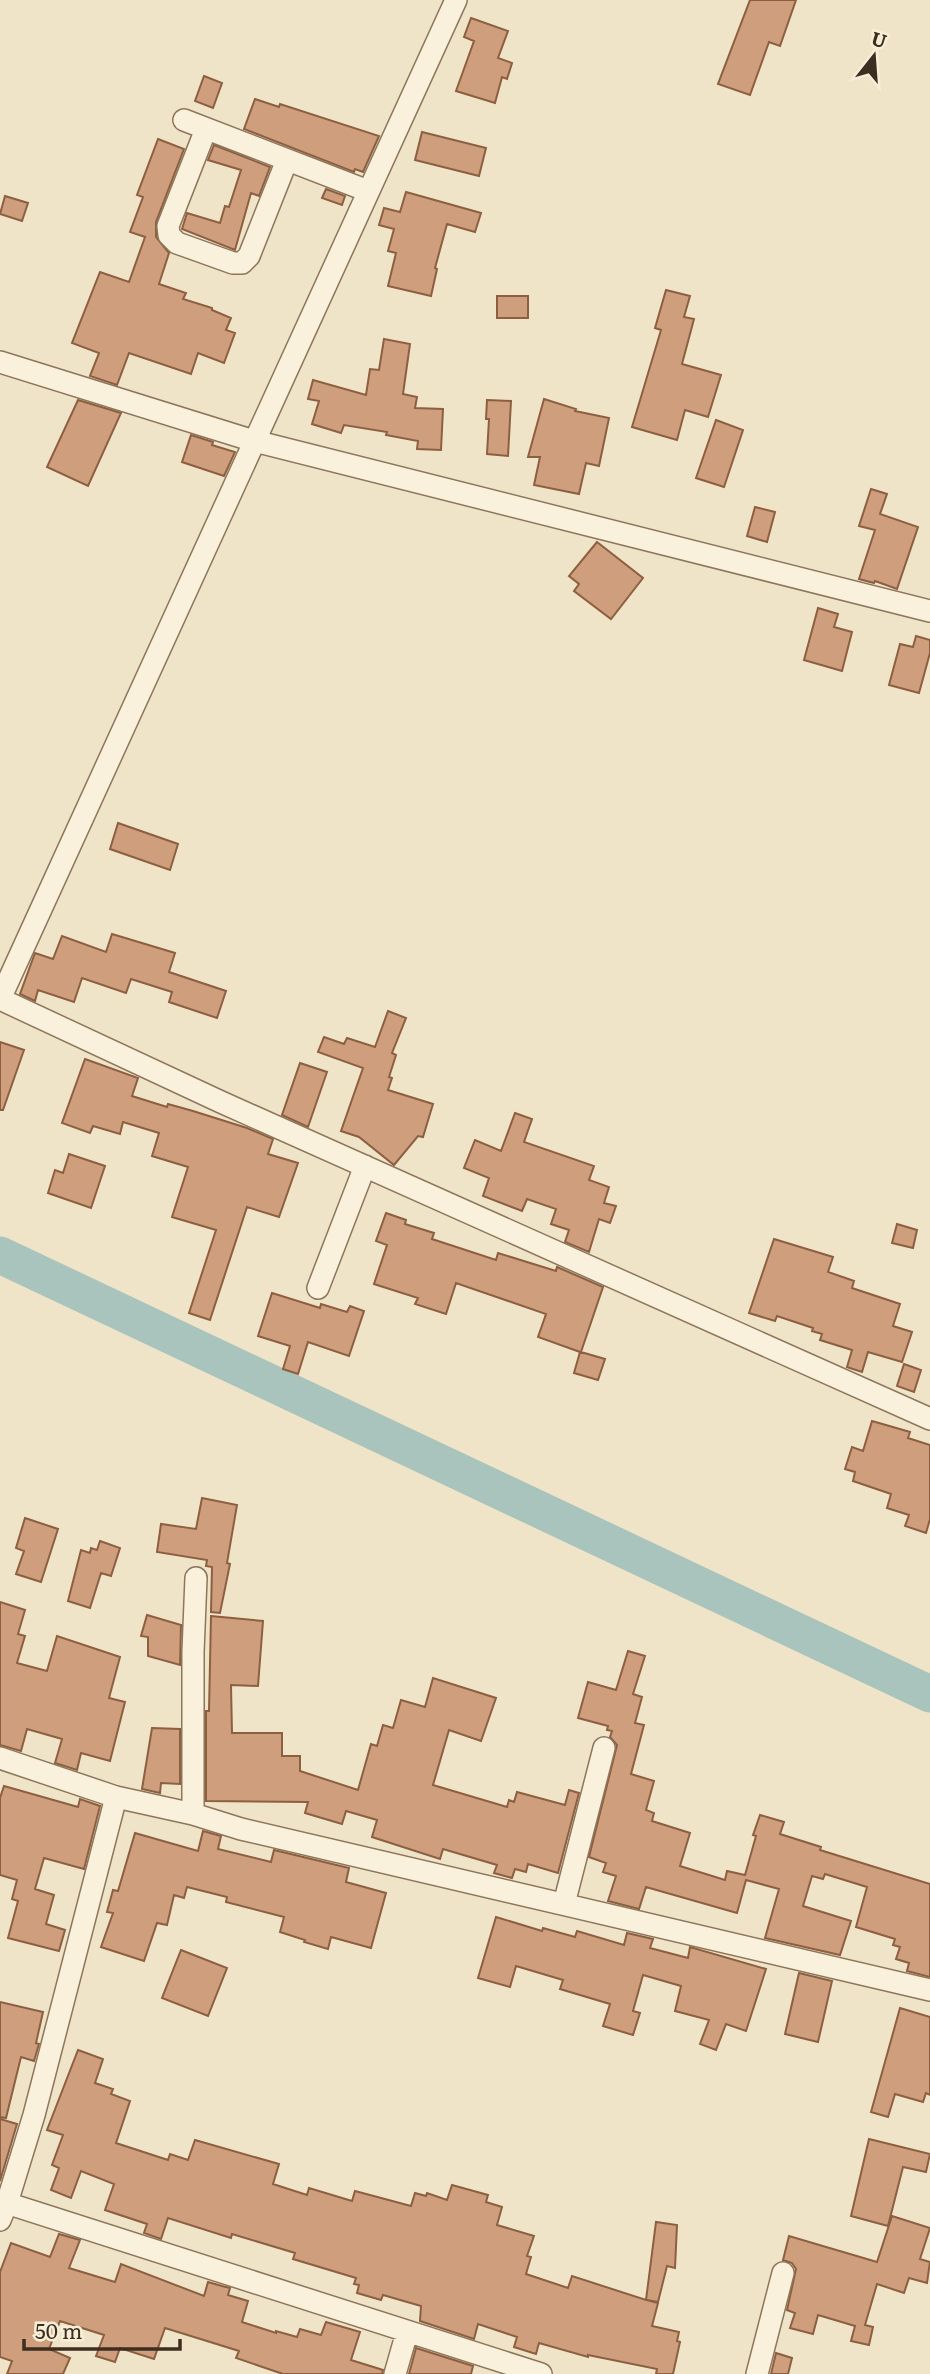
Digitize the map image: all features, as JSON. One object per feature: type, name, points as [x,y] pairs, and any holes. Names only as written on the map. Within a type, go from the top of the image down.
[{"type":"street","points":[[456,0],[0,999],[930,1419]]},
{"type":"street","points":[[184,120],[368,191]]},
{"type":"street","points":[[206,129],[168,226],[169,235],[177,243],[233,263],[242,263],[249,256],[287,160]]},
{"type":"street","points":[[0,362],[254,441],[930,611]]},
{"type":"street","points":[[318,1289],[365,1166]]},
{"type":"street","points":[[193,1814],[192,1651],[196,1578]]},
{"type":"street","points":[[564,1904],[604,1748]]},
{"type":"street","points":[[0,1758],[116,1797],[193,1814],[241,1829],[930,1990]]},
{"type":"street","points":[[116,1797],[34,2115],[2,2208],[407,2332],[506,2369],[541,2374]]},
{"type":"street","points":[[757,2374],[783,2273]]},
{"type":"street","points":[[395,2374],[407,2332]]},
{"type":"building","points":[[750,0],[796,0],[780,46],[769,42],[750,95],[718,84]]},
{"type":"building","points":[[471,18],[508,31],[498,58],[512,63],[507,79],[502,77],[495,103],[456,91],[474,41],[464,37]]},
{"type":"building","points":[[204,76],[222,83],[213,108],[195,101]]},
{"type":"building","points":[[255,99],[279,107],[280,104],[379,136],[363,172],[355,169],[354,172],[244,129]]},
{"type":"building","points":[[422,132],[486,148],[479,176],[415,160]]},
{"type":"building","points":[[158,139],[184,149],[156,222],[156,237],[169,253],[159,284],[186,293],[183,299],[212,308],[231,318],[226,330],[235,333],[224,363],[198,353],[191,374],[129,353],[117,385],[90,376],[99,353],[72,343],[100,272],[129,282],[145,237],[130,232],[143,197],[137,195]]},
{"type":"building","points":[[214,145],[270,167],[259,196],[251,193],[235,250],[182,229],[187,213],[220,223],[225,206],[229,207],[241,170],[208,160]]},
{"type":"building","points":[[326,189],[345,196],[342,205],[322,198]]},
{"type":"building","points":[[406,192],[481,213],[475,232],[447,224],[435,268],[437,269],[431,296],[388,286],[396,253],[388,251],[394,229],[379,225],[384,208],[400,212]]},
{"type":"building","points":[[5,196],[28,203],[22,221],[0,214]]},
{"type":"building","points":[[666,290],[690,296],[684,317],[694,319],[682,364],[721,375],[708,417],[685,410],[677,440],[632,427],[661,330],[655,328]]},
{"type":"building","points":[[497,296],[528,296],[528,318],[497,318]]},
{"type":"building","points":[[384,339],[410,344],[403,394],[417,397],[415,408],[443,409],[441,450],[417,449],[418,441],[386,435],[387,432],[344,425],[341,433],[312,424],[319,401],[308,399],[313,380],[366,395],[370,369],[379,370]]},
{"type":"building","points":[[544,399],[576,409],[575,411],[609,418],[599,466],[586,463],[579,494],[534,485],[540,457],[528,457]]},
{"type":"building","points":[[78,400],[121,413],[88,486],[47,467]]},
{"type":"building","points":[[487,400],[511,401],[508,456],[487,454]]},
{"type":"building","points":[[716,420],[743,430],[724,487],[696,478]]},
{"type":"building","points":[[191,435],[235,452],[224,476],[182,462]]},
{"type":"building","points":[[871,489],[887,494],[880,514],[918,527],[897,589],[875,581],[874,583],[859,579],[875,530],[859,526]]},
{"type":"building","points":[[755,507],[775,512],[767,542],[747,536]]},
{"type":"building","points":[[597,542],[643,578],[611,619],[574,591],[579,584],[569,576]]},
{"type":"building","points":[[818,608],[838,614],[834,627],[852,632],[842,671],[804,660]]},
{"type":"building","points":[[916,636],[930,640],[930,653],[919,693],[889,685],[900,644],[913,647]]},
{"type":"building","points":[[118,823],[178,844],[170,870],[110,849]]},
{"type":"building","points":[[112,934],[175,953],[169,972],[226,991],[217,1018],[169,1002],[172,992],[131,979],[126,993],[82,978],[74,1002],[38,990],[35,1001],[20,994],[35,953],[53,959],[62,936],[106,952]]},
{"type":"building","points":[[388,1011],[406,1018],[392,1053],[396,1055],[388,1090],[433,1104],[423,1137],[418,1136],[394,1165],[359,1137],[341,1131],[363,1068],[318,1052],[324,1037],[344,1044],[347,1038],[375,1047]]},
{"type":"building","points":[[0,1042],[24,1050],[3,1110],[0,1110]]},
{"type":"building","points":[[85,1059],[138,1078],[132,1096],[247,1128],[273,1139],[268,1154],[298,1163],[279,1217],[247,1207],[210,1320],[189,1313],[216,1230],[172,1217],[188,1167],[152,1156],[159,1133],[123,1122],[120,1134],[93,1126],[90,1133],[62,1123]]},
{"type":"building","points":[[300,1063],[327,1072],[308,1127],[282,1115]]},
{"type":"building","points":[[515,1113],[532,1119],[524,1142],[594,1166],[589,1180],[609,1187],[604,1203],[616,1206],[610,1223],[599,1219],[589,1252],[565,1242],[569,1230],[551,1224],[556,1209],[527,1199],[522,1211],[483,1196],[489,1178],[464,1168],[475,1140],[501,1151]]},
{"type":"building","points":[[69,1154],[105,1166],[91,1208],[48,1193],[55,1170],[63,1173]]},
{"type":"building","points":[[386,1213],[406,1220],[405,1224],[434,1233],[432,1239],[496,1260],[498,1253],[556,1271],[557,1267],[603,1287],[581,1352],[605,1359],[598,1380],[574,1373],[580,1352],[538,1337],[546,1314],[456,1283],[446,1314],[415,1304],[418,1298],[374,1284],[387,1245],[376,1241]]},
{"type":"building","points":[[897,1224],[917,1230],[913,1248],[892,1243]]},
{"type":"building","points":[[774,1239],[833,1257],[828,1272],[854,1281],[852,1288],[900,1304],[893,1326],[912,1332],[902,1362],[868,1352],[862,1372],[847,1367],[852,1350],[820,1340],[822,1334],[812,1331],[813,1328],[777,1316],[775,1321],[749,1313]]},
{"type":"building","points":[[272,1293],[320,1308],[321,1304],[347,1312],[350,1306],[364,1311],[349,1356],[308,1342],[298,1374],[283,1369],[290,1346],[258,1336]]},
{"type":"building","points":[[904,1364],[921,1370],[914,1392],[897,1386]]},
{"type":"building","points":[[872,1421],[910,1432],[908,1438],[930,1445],[930,1519],[926,1533],[905,1526],[909,1515],[887,1508],[891,1494],[853,1481],[855,1472],[845,1469],[852,1447],[863,1451]]},
{"type":"building","points":[[202,1498],[237,1505],[227,1563],[230,1564],[220,1613],[211,1612],[212,1567],[206,1566],[207,1560],[157,1552],[161,1524],[196,1529]]},
{"type":"building","points":[[25,1518],[58,1529],[41,1582],[16,1574],[24,1551],[16,1548]]},
{"type":"building","points":[[100,1541],[120,1548],[111,1576],[101,1573],[90,1608],[68,1601],[81,1550],[90,1553],[91,1548],[97,1550]]},
{"type":"building","points":[[0,1602],[25,1610],[18,1634],[25,1636],[17,1663],[47,1671],[57,1636],[120,1657],[109,1698],[125,1702],[110,1761],[81,1753],[77,1770],[55,1763],[62,1739],[27,1729],[21,1751],[0,1745]]},
{"type":"building","points":[[147,1615],[181,1625],[180,1665],[148,1656],[148,1637],[141,1636]]},
{"type":"building","points":[[211,1616],[263,1621],[258,1686],[231,1685],[232,1733],[282,1733],[282,1756],[300,1756],[300,1771],[358,1790],[371,1744],[377,1746],[383,1725],[393,1728],[401,1700],[425,1707],[433,1678],[496,1698],[481,1741],[449,1730],[433,1785],[507,1807],[509,1800],[514,1802],[517,1792],[565,1805],[569,1790],[579,1793],[558,1873],[528,1864],[526,1872],[515,1869],[512,1878],[494,1873],[497,1865],[443,1849],[440,1859],[372,1837],[377,1820],[346,1811],[342,1824],[305,1813],[308,1802],[206,1801],[206,1711],[209,1711]]},
{"type":"building","points":[[628,1651],[645,1656],[633,1694],[642,1697],[635,1723],[644,1725],[631,1774],[654,1781],[646,1810],[654,1813],[652,1821],[690,1833],[680,1866],[725,1880],[727,1871],[745,1875],[760,1815],[784,1822],[780,1834],[821,1847],[820,1850],[930,1884],[930,1977],[907,1971],[909,1963],[896,1959],[900,1947],[893,1945],[895,1939],[856,1927],[867,1887],[825,1874],[823,1879],[812,1876],[803,1906],[851,1921],[840,1955],[765,1938],[779,1889],[746,1880],[737,1913],[646,1887],[639,1909],[608,1901],[616,1876],[603,1872],[606,1863],[589,1857],[617,1745],[610,1737],[612,1731],[607,1730],[608,1726],[578,1718],[588,1682],[616,1690]]},
{"type":"building","points":[[152,1728],[180,1729],[180,1784],[161,1783],[160,1793],[142,1789]]},
{"type":"building","points":[[4,1786],[78,1807],[80,1799],[100,1806],[84,1869],[44,1858],[35,1889],[54,1895],[46,1924],[65,1930],[59,1951],[8,1938],[18,1901],[12,1899],[17,1880],[0,1875],[0,1798]]},
{"type":"building","points":[[203,1831],[221,1836],[218,1849],[271,1862],[274,1850],[349,1868],[346,1882],[386,1893],[371,1948],[331,1937],[328,1949],[304,1942],[305,1940],[280,1932],[284,1917],[226,1902],[227,1897],[187,1887],[184,1898],[174,1895],[167,1925],[157,1923],[144,1961],[101,1947],[113,1913],[107,1912],[113,1890],[118,1891],[135,1833],[198,1851]]},
{"type":"building","points":[[496,1917],[542,1931],[543,1928],[575,1937],[577,1931],[624,1945],[627,1933],[653,1939],[650,1948],[688,1958],[690,1947],[766,1969],[746,2031],[726,2024],[716,2050],[700,2044],[709,2020],[675,2011],[681,1986],[643,1975],[633,2011],[640,2013],[633,2035],[603,2026],[610,2004],[560,1989],[563,1980],[516,1966],[510,1987],[478,1978]]},
{"type":"building","points":[[181,1950],[227,1968],[208,2016],[162,1998]]},
{"type":"building","points":[[799,1973],[832,1981],[818,2042],[785,2034]]},
{"type":"building","points":[[0,2002],[43,2012],[34,2061],[21,2057],[6,2118],[0,2117]]},
{"type":"building","points":[[900,2008],[930,2017],[930,2095],[926,2093],[923,2102],[895,2094],[888,2117],[871,2112]]},
{"type":"building","points":[[78,2050],[103,2059],[95,2083],[113,2089],[111,2094],[130,2101],[116,2143],[168,2160],[170,2154],[188,2160],[195,2140],[279,2164],[273,2184],[307,2195],[309,2188],[352,2201],[355,2191],[411,2206],[415,2193],[426,2196],[427,2193],[447,2200],[452,2185],[488,2195],[486,2202],[502,2207],[497,2225],[534,2236],[527,2256],[531,2257],[526,2274],[568,2288],[572,2276],[646,2300],[656,2222],[677,2225],[675,2268],[667,2266],[658,2302],[647,2300],[658,2303],[652,2326],[679,2332],[677,2341],[680,2342],[673,2374],[656,2374],[657,2369],[588,2357],[539,2343],[536,2354],[514,2347],[517,2337],[478,2324],[474,2339],[420,2321],[421,2306],[383,2295],[381,2300],[357,2293],[359,2285],[354,2284],[356,2278],[293,2259],[295,2253],[232,2234],[231,2238],[168,2218],[161,2239],[144,2233],[147,2224],[105,2210],[114,2184],[81,2171],[71,2198],[51,2190],[59,2168],[52,2165],[63,2135],[47,2130]]},
{"type":"building","points":[[0,2119],[17,2124],[0,2181]]},
{"type":"building","points":[[869,2139],[930,2154],[926,2172],[903,2167],[888,2226],[851,2216]]},
{"type":"building","points":[[892,2216],[930,2228],[920,2259],[930,2262],[927,2283],[909,2278],[904,2293],[877,2284],[865,2325],[873,2327],[869,2345],[851,2341],[855,2326],[818,2315],[813,2334],[790,2328],[795,2313],[787,2310],[796,2269],[792,2263],[783,2260],[789,2236],[877,2262]]},
{"type":"building","points":[[59,2234],[80,2240],[69,2268],[115,2282],[121,2264],[204,2296],[208,2282],[230,2288],[228,2295],[248,2301],[242,2322],[276,2333],[297,2337],[300,2329],[321,2335],[326,2322],[360,2332],[351,2360],[383,2370],[382,2374],[283,2374],[236,2358],[239,2351],[165,2328],[154,2359],[120,2348],[115,2362],[96,2356],[104,2335],[60,2321],[49,2349],[70,2358],[63,2374],[7,2374],[12,2361],[0,2357],[0,2272],[11,2243],[50,2257]]},
{"type":"building","points":[[416,2348],[473,2366],[471,2374],[409,2374]]},
{"type":"building","points":[[776,2353],[792,2358],[788,2374],[771,2374]]},
{"type":"waterway","points":[[0,1255],[930,1694]]}]
